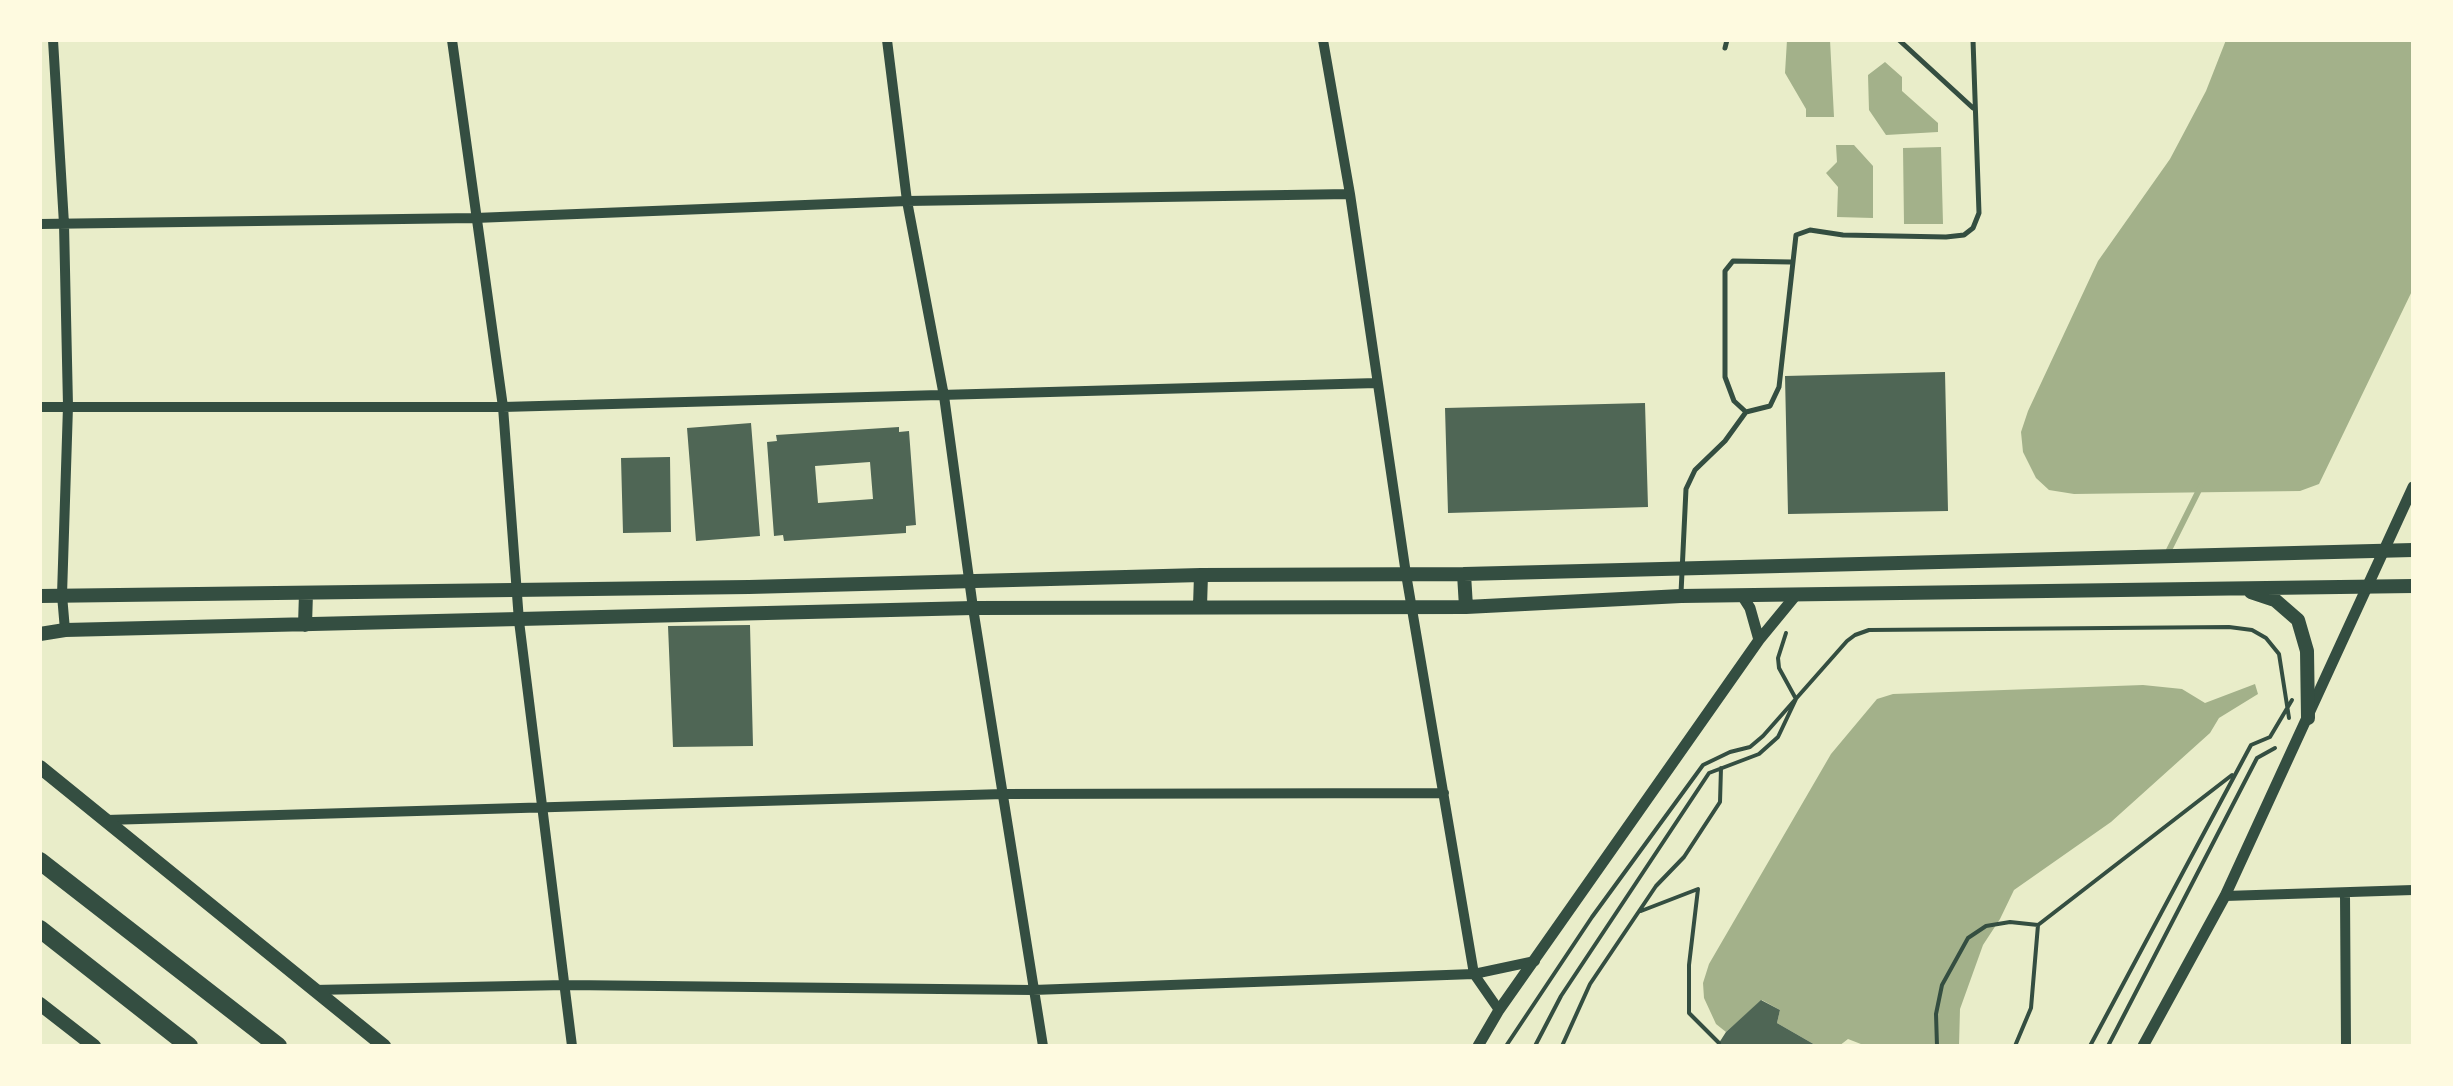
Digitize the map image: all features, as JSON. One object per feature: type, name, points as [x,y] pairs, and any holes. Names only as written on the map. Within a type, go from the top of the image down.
[{"type":"highway","points":[[40,861],[278,1046]]},
{"type":"highway","points":[[40,929],[189,1046]]},
{"type":"main road","points":[[40,596],[750,587],[1201,575],[1464,574],[2413,550]]},
{"type":"main road","points":[[1464,574],[1466,607]]},
{"type":"main road","points":[[1200,606],[1201,575]]},
{"type":"main road","points":[[40,634],[65,630],[973,608],[1466,607],[1681,596],[2413,586]]},
{"type":"main road","points":[[750,587],[751,614]]},
{"type":"main road","points":[[2241,588],[2276,600],[2298,620],[2307,651],[2308,718]]},
{"type":"main road","points":[[306,593],[306,624]]},
{"type":"main road","points":[[40,767],[384,1046]]},
{"type":"main road","points":[[40,1004],[94,1046]]},
{"type":"street","points":[[53,40],[64,224],[68,406],[62,595],[65,630]]},
{"type":"street","points":[[452,40],[503,406],[519,621],[572,1046]]},
{"type":"street","points":[[886,40],[907,201],[944,396],[973,608],[1043,1046]]},
{"type":"street","points":[[1323,40],[1350,194],[1406,574],[1474,974],[1499,1010]]},
{"type":"street","points":[[40,224],[475,218],[907,201],[1350,194]]},
{"type":"street","points":[[40,406],[503,406],[1377,382]]},
{"type":"street","points":[[2143,1046],[2226,896],[2413,486]]},
{"type":"street","points":[[1478,1046],[1499,1010],[1759,640],[1796,595]]},
{"type":"street","points":[[1743,596],[1759,640]]},
{"type":"street","points":[[106,820],[1004,794],[1444,793]]},
{"type":"street","points":[[2226,896],[2413,890]]},
{"type":"street","points":[[2346,894],[2346,1046]]},
{"type":"street","points":[[312,990],[566,985],[1033,990],[1474,974],[1535,961]]},
{"type":"lane","points":[[1899,40],[1973,108]]},
{"type":"lane","points":[[1681,596],[1686,489],[1695,470],[1746,412],[1770,406],[1779,388],[1791,262],[1800,231],[1946,237],[1964,235],[1974,228],[1979,213],[1973,40]]},
{"type":"lane","points":[[1746,412],[1734,401],[1725,377],[1725,271],[1733,261],[1791,262]]},
{"type":"path","points":[[1790,626],[1778,658],[1779,668],[1796,700]]},
{"type":"path","points":[[1506,1046],[1703,765],[1750,747],[1846,642],[1869,630],[2252,630],[2273,646],[2282,666],[2290,702],[2290,726]]},
{"type":"path","points":[[1534,1046],[1561,996],[1709,774],[1760,754],[1778,737],[1796,700]]},
{"type":"path","points":[[2090,1046],[2251,745],[2270,737],[2290,702]]},
{"type":"path","points":[[2108,1046],[2257,758],[2278,746]]},
{"type":"path","points":[[1562,1046],[1590,984],[1656,886],[1684,857],[1720,802],[1720,768]]},
{"type":"path","points":[[1937,1046],[1936,1014],[1942,985],[1968,938],[1986,926],[2010,922],[2038,925],[2236,772]]},
{"type":"path","points":[[1641,910],[1698,889],[1688,1013],[1718,1042]]},
{"type":"path","points":[[2016,1046],[2031,1008],[2038,925]]},
{"type":"shaded area","points":[[1787,40],[1830,40],[1834,117],[1806,117],[1806,109],[1785,73]]},
{"type":"shaded area","points":[[2226,40],[2413,40],[2413,289],[2319,484],[2300,491],[2074,494],[2049,490],[2036,478],[2023,452],[2021,432],[2028,411],[2098,261],[2170,159],[2206,91]]},
{"type":"shaded area","points":[[1885,62],[1902,77],[1902,91],[1938,123],[1938,132],[1886,135],[1869,110],[1868,75]]},
{"type":"shaded area","points":[[1836,145],[1854,145],[1873,166],[1873,218],[1837,217],[1838,187],[1826,173],[1837,162]]},
{"type":"shaded area","points":[[1941,147],[1943,224],[1904,224],[1903,148]]},
{"type":"shaded area","points":[[2255,684],[2258,694],[2219,718],[2210,733],[2111,822],[2014,890],[1983,945],[1960,1009],[1959,1046],[1866,1046],[1848,1039],[1839,1046],[1817,1046],[1777,1023],[1780,1010],[1762,1000],[1726,1032],[1716,1024],[1704,998],[1703,983],[1709,964],[1831,754],[1877,699],[1893,694],[2143,685],[2182,689],[2205,703]]},
{"type":"building","points":[[1945,372],[1948,511],[1788,514],[1785,376]]},
{"type":"building","points":[[1645,403],[1648,507],[1448,513],[1445,408]]},
{"type":"building","points":[[751,423],[760,536],[696,541],[687,428]]},
{"type":"building","points":[[899,427],[899,432],[909,431],[916,525],[906,526],[906,533],[784,541],[783,535],[774,536],[767,442],[777,441],[776,435]],"holes":[[[870,462],[873,499],[818,503],[815,466]]]},
{"type":"building","points":[[670,457],[671,532],[623,533],[621,458]]},
{"type":"building","points":[[750,625],[753,746],[673,747],[668,626]]},
{"type":"building","points":[[1761,1000],[1780,1010],[1777,1023],[1817,1046],[1717,1046],[1726,1032]]},
{"type":"waterway","points":[[2169,550],[2201,486]]}]
